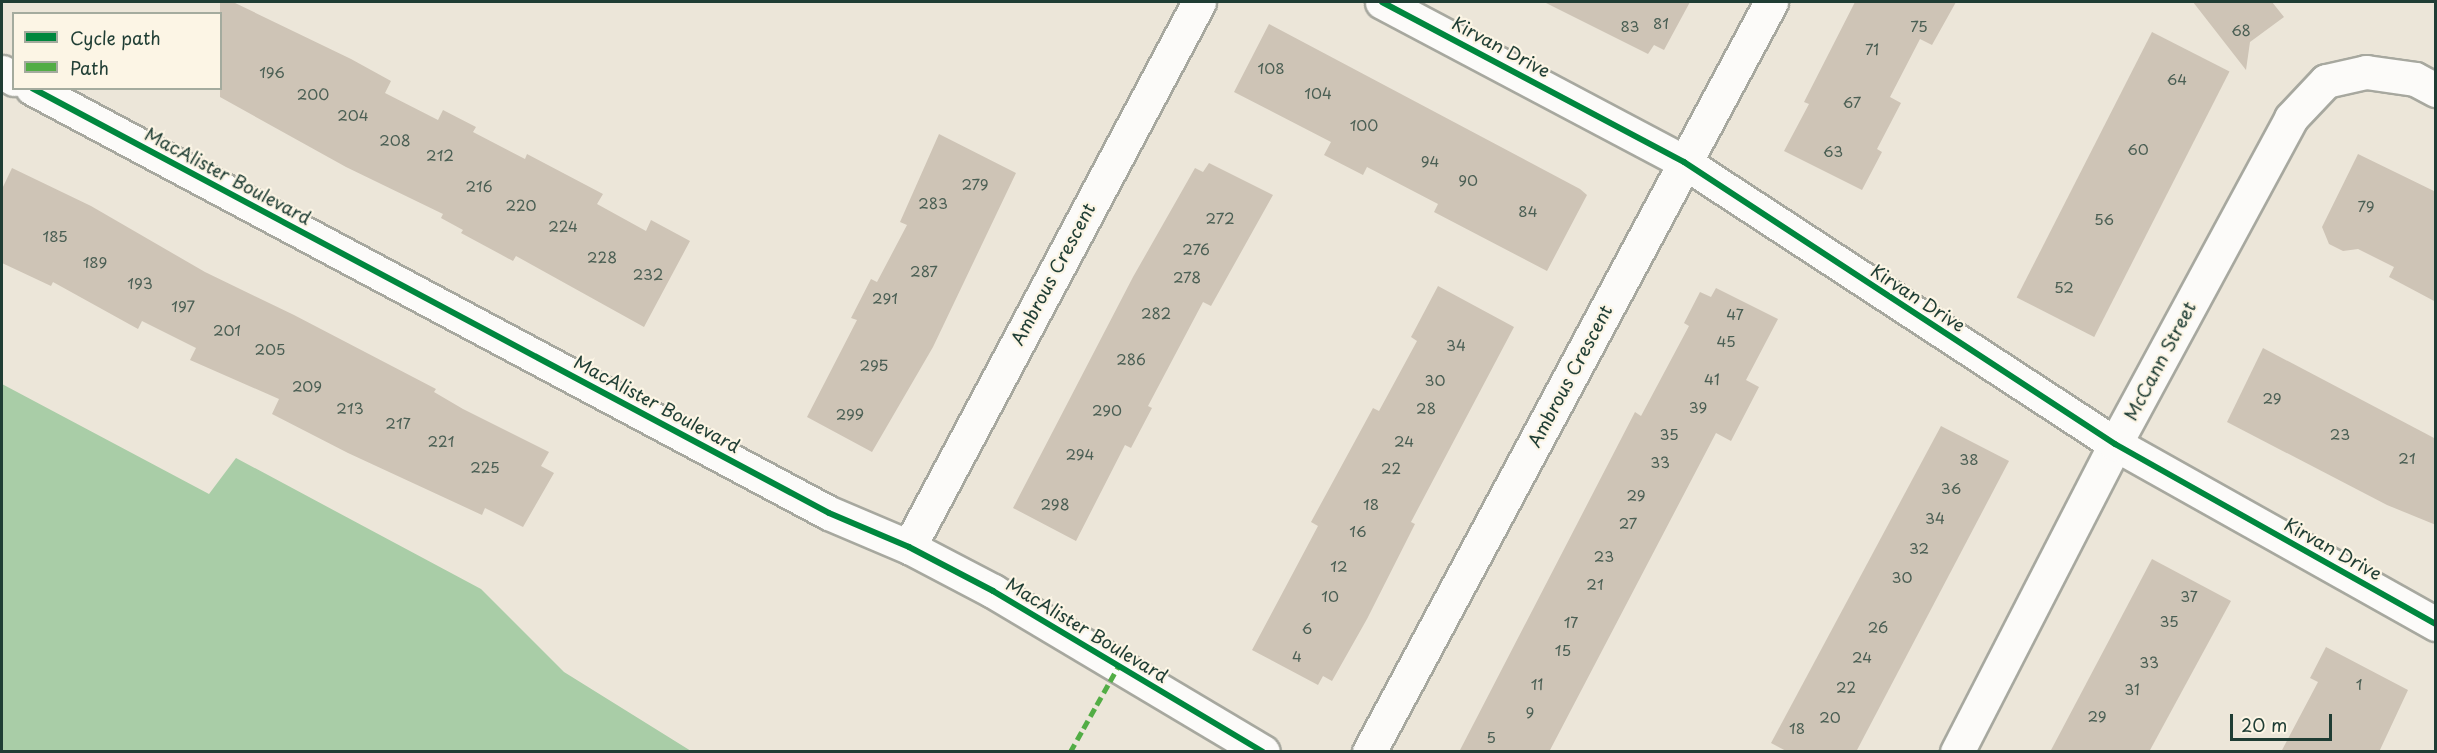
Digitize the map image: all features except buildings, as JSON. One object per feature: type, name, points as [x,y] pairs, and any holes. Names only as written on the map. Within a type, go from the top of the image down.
[{"type":"street","name":"Ambrous Crescent","points":[[909,547],[1199,2]]},
{"type":"street","name":"Kirvan Drive","points":[[1382,2],[1684,162],[2115,444],[2436,624]]},
{"type":"street","name":"Ambrous Crescent","points":[[1369,752],[1771,2]]},
{"type":"street","name":"McCann Street","points":[[1957,752],[2115,444],[2291,118],[2326,81],[2366,72],[2415,79],[2436,90]]},
{"type":"street","name":"MacAlister Boulevard","points":[[36,90],[829,513],[909,547],[993,591],[1263,752]]},
{"type":"green space","points":[[2,384],[209,494],[236,458],[481,589],[564,672],[691,751],[2,751]]},
{"type":"marked path","points":[[1070,752],[1119,665]]},
{"type":"cycle path","points":[[1382,2],[1684,162],[2115,444],[2436,624]]},
{"type":"cycle path","points":[[36,90],[829,513],[909,547],[993,591],[1263,752]]}]
